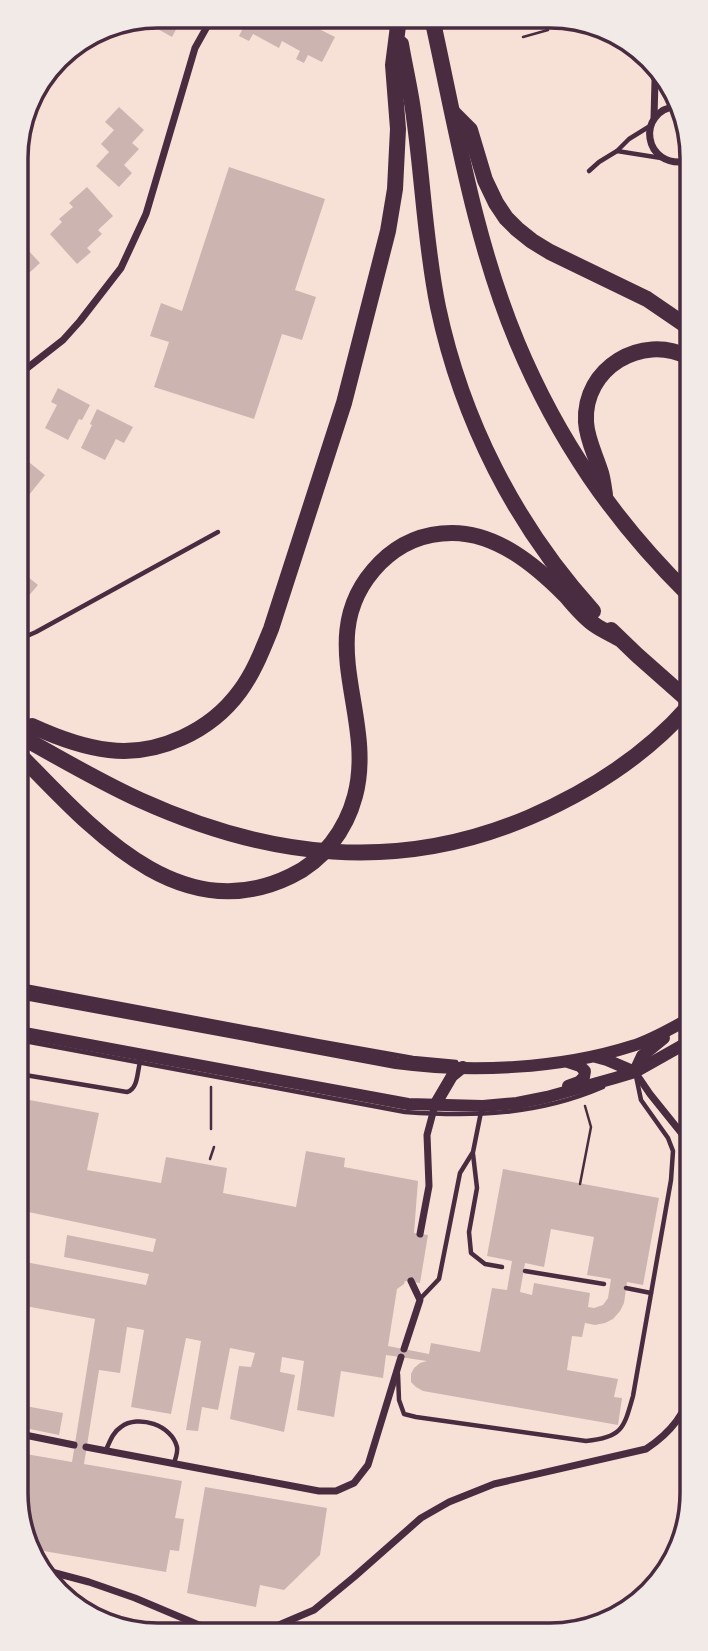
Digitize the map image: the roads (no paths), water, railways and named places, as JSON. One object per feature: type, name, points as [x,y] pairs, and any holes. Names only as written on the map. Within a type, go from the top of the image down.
[{"type":"highway","points":[[28,728],[75,743],[109,750],[136,750],[166,744],[194,733],[217,716],[239,692],[257,664],[271,629],[344,403],[388,231],[395,189],[397,141],[393,65],[396,28]]},
{"type":"highway","points":[[398,28],[414,117],[438,305],[453,366],[471,418],[520,515],[560,571],[618,638],[680,696]]},
{"type":"highway","points":[[434,28],[482,238],[516,341],[571,450],[605,501],[655,562],[680,586]]},
{"type":"highway","points":[[453,113],[470,130],[485,180],[496,203],[517,229],[550,252],[647,299],[680,322]]},
{"type":"highway","points":[[605,501],[602,475],[591,447],[586,420],[587,406],[596,382],[615,361],[627,355],[655,349],[680,354]]},
{"type":"highway","points":[[28,763],[79,817],[123,853],[148,868],[177,881],[203,888],[230,891],[254,889],[278,883],[315,860],[340,832],[350,812],[358,783],[360,756],[346,648],[349,621],[355,600],[365,582],[383,560],[400,547],[419,537],[455,533],[495,543],[523,558],[594,625],[618,638]]},
{"type":"highway","points":[[28,729],[186,819],[238,836],[288,848],[386,853],[470,839],[557,806],[594,785],[645,749],[680,716]]},
{"type":"main road","points":[[28,995],[396,1063],[431,1067],[523,1065],[593,1056],[634,1046],[680,1024]]},
{"type":"main road","points":[[635,1072],[642,1056],[680,1026]]},
{"type":"main road","points":[[28,1034],[140,1059],[191,1064],[434,1110],[482,1110],[547,1097],[635,1072],[680,1047]]},
{"type":"main road","points":[[593,1056],[635,1072]]},
{"type":"main road","points":[[547,1097],[584,1077],[585,1071],[580,1066],[564,1061]]},
{"type":"main road","points":[[434,1110],[452,1076],[464,1067]]},
{"type":"street","points":[[28,368],[64,340],[121,268],[146,214],[195,48],[206,28]]},
{"type":"street","points":[[655,82],[649,135],[651,144],[662,159],[680,163]]},
{"type":"street","points":[[652,122],[660,112],[670,107]]},
{"type":"street","points":[[635,1072],[680,1131]]},
{"type":"street","points":[[419,1234],[429,1186],[427,1135],[434,1110]]},
{"type":"street","points":[[86,1447],[319,1491],[336,1491],[354,1483],[368,1465],[420,1300],[411,1282]]},
{"type":"street","points":[[283,1623],[314,1610],[421,1518],[449,1502],[494,1483],[646,1449],[662,1439],[680,1416]]},
{"type":"street","points":[[28,1436],[74,1445]]},
{"type":"street","points":[[56,1573],[135,1598],[194,1623]]},
{"type":"lane","points":[[589,171],[652,122]]},
{"type":"lane","points":[[617,151],[662,159]]},
{"type":"lane","points":[[28,636],[218,533]]},
{"type":"lane","points":[[28,987],[414,1058],[523,1065]]},
{"type":"lane","points":[[28,1041],[140,1059],[405,1112],[434,1110]]},
{"type":"lane","points":[[28,1076],[127,1092],[135,1086],[140,1059]]},
{"type":"lane","points":[[401,1357],[400,1400],[404,1414],[586,1441],[607,1439],[620,1430],[628,1417],[634,1396],[671,1180],[673,1151],[668,1139],[640,1100],[635,1072]]},
{"type":"lane","points":[[420,1300],[439,1279],[460,1173],[472,1152],[482,1110],[509,1113],[535,1108],[584,1095],[607,1086],[615,1078]]},
{"type":"lane","points":[[535,1108],[547,1097]]},
{"type":"lane","points":[[472,1152],[477,1188],[469,1232],[471,1253],[485,1264],[502,1267]]},
{"type":"lane","points":[[525,1270],[604,1284]]},
{"type":"lane","points":[[626,1288],[652,1293]]},
{"type":"lane","points":[[106,1451],[118,1428],[131,1421],[145,1422],[159,1426],[173,1437],[178,1450],[174,1464]]}]
